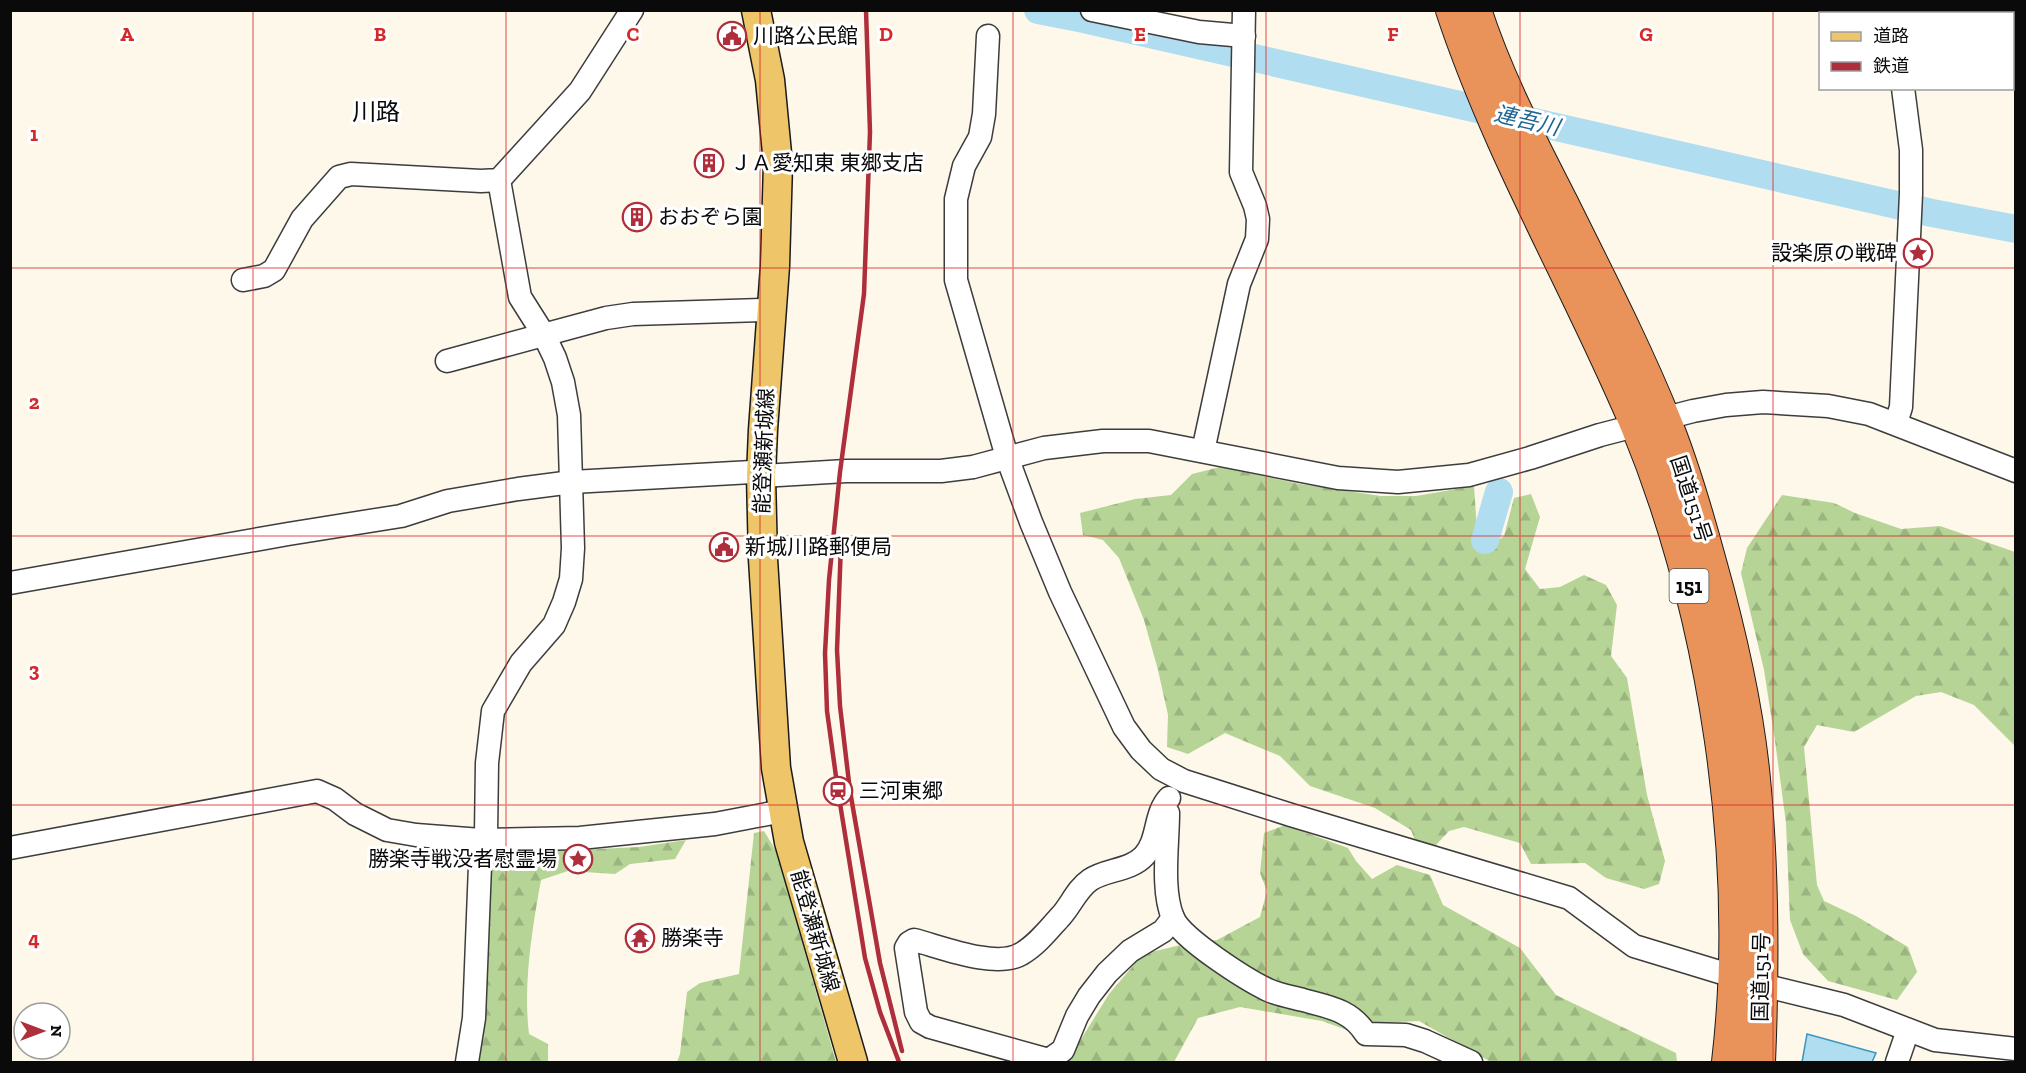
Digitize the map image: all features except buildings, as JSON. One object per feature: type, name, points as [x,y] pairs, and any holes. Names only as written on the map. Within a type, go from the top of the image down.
[{"type":"highway","name":"国道151号","points":[[1452,10],[1651,423],[1651,460],[1676,538],[1698,622],[1714,700],[1759,1062]]},
{"type":"highway","name":"国道151号","points":[[1475,10],[1493,91]]},
{"type":"highway","name":"国道151号","points":[[1728,1062],[1734,1012],[1749,981]]},
{"type":"main road","name":"能登瀬新城線","points":[[756,10],[770,80],[778,164],[778,215],[762,430],[761,476],[763,559],[776,768],[789,842],[853,1062]]},
{"type":"street","points":[[243,280],[264,276],[274,270],[302,219],[339,177],[351,174],[499,180],[580,92],[632,10]]},
{"type":"street","points":[[1092,10],[1244,40]]},
{"type":"street","points":[[1203,451],[1239,284],[1257,239],[1258,219],[1255,206],[1240,172],[1244,10]]},
{"type":"street","points":[[988,36],[984,114],[980,137],[964,166],[956,199],[956,280],[1007,457],[1060,592],[1124,727],[1141,750],[1161,769],[1170,787],[1167,893],[1173,918],[1181,931],[1193,942],[1266,989],[1336,1009],[1354,1018],[1366,1034],[1406,1035],[1471,1062]]},
{"type":"street","points":[[1896,423],[1901,407],[1911,194],[1911,150],[1903,90]]},
{"type":"street","points":[[467,1062],[474,1018],[482,840],[486,834],[487,763],[493,711],[521,663],[554,625],[571,579],[573,548],[569,415],[563,382],[555,358],[520,297],[499,180]]},
{"type":"street","points":[[447,361],[606,318],[633,314],[772,311]]},
{"type":"street","points":[[10,584],[401,516],[448,501],[572,482],[752,472],[761,476],[846,471],[941,471],[973,467],[1044,448],[1102,441],[1149,441],[1338,478],[1398,482],[1469,475],[1600,435],[1693,411],[1763,402],[1794,402],[1869,414],[2016,471]]},
{"type":"street","points":[[1170,787],[1292,815],[1569,898],[1634,946],[1749,981],[1845,1005],[1935,1040],[2016,1049]]},
{"type":"street","points":[[1170,787],[1151,844],[1144,856],[1135,863],[1102,873],[1089,881],[1036,944],[1020,955],[992,958],[914,940],[909,943],[906,948],[915,1012],[921,1022],[930,1027],[992,1054],[1049,1060],[1063,1050],[1077,1016],[1107,973],[1130,951],[1163,931],[1173,918]]},
{"type":"street","points":[[10,848],[317,791],[335,798],[355,814],[387,830],[417,835],[482,840],[580,838],[715,824],[783,811]]},
{"type":"street","points":[[1898,1062],[1908,1030]]},
{"type":"green space","points":[[1220,467],[1300,484],[1381,496],[1416,496],[1474,486],[1477,530],[1488,548],[1504,536],[1514,498],[1531,494],[1540,517],[1525,569],[1540,589],[1560,587],[1584,575],[1606,585],[1617,605],[1611,656],[1627,678],[1647,795],[1665,861],[1659,884],[1644,889],[1606,878],[1585,863],[1531,864],[1520,843],[1464,827],[1449,831],[1436,845],[1416,843],[1411,830],[1375,808],[1310,786],[1280,756],[1225,733],[1188,754],[1167,747],[1168,715],[1144,620],[1119,558],[1103,540],[1083,535],[1080,513],[1135,499],[1171,495],[1192,474]]},
{"type":"green space","points":[[1782,495],[1834,503],[1901,529],[1940,526],[2015,552],[2015,746],[1974,705],[1941,692],[1916,696],[1854,732],[1817,725],[1804,747],[1817,885],[1824,901],[1856,916],[1908,947],[1917,972],[1897,1000],[1828,981],[1803,954],[1790,920],[1786,823],[1775,741],[1764,670],[1741,573],[1747,548]]},
{"type":"green space","points":[[1285,825],[1348,848],[1372,879],[1397,865],[1430,875],[1443,905],[1520,948],[1556,995],[1676,1053],[1677,1062],[1491,1062],[1419,1021],[1379,1023],[1355,1033],[1322,1021],[1240,1007],[1198,1018],[1174,1062],[1067,1062],[1109,994],[1143,954],[1189,943],[1217,940],[1260,917],[1267,891],[1260,873],[1264,833]]},
{"type":"green space","points":[[764,831],[776,851],[836,1062],[677,1062],[680,1054],[687,992],[700,983],[739,974],[754,833]]},
{"type":"green space","points":[[686,840],[675,859],[630,864],[615,874],[568,871],[541,880],[529,957],[527,1015],[529,1034],[548,1044],[548,1062],[473,1062],[492,861],[497,854],[639,847]]},
{"type":"water","points":[[1807,1034],[1876,1053],[1872,1062],[1802,1062]]},
{"type":"waterway","name":"連吾川","points":[[1038,10],[1932,213],[2016,229]]},
{"type":"waterway","points":[[1485,540],[1499,492]]},
{"type":"railway","points":[[866,10],[870,132],[864,294],[840,472],[829,580],[825,653],[827,711],[865,958],[880,1012],[899,1062]]},
{"type":"railway","points":[[841,544],[837,650],[840,706],[850,791],[880,963],[902,1051]]},
{"type":"place","name":"川路公民館","points":[[732,36]]},
{"type":"place","name":"ＪＡ愛知東 東郷支店","points":[[709,163]]},
{"type":"place","name":"おおぞら園","points":[[637,217]]},
{"type":"place","name":"設楽原の戦碑","points":[[1918,253]]},
{"type":"place","name":"新城川路郵便局","points":[[724,547]]},
{"type":"place","name":"三河東郷","points":[[838,791]]},
{"type":"place","name":"勝楽寺戦没者慰霊場","points":[[578,859]]},
{"type":"place","name":"勝楽寺","points":[[640,938]]},
{"type":"district","name":"川路","points":[[376,112]]}]
